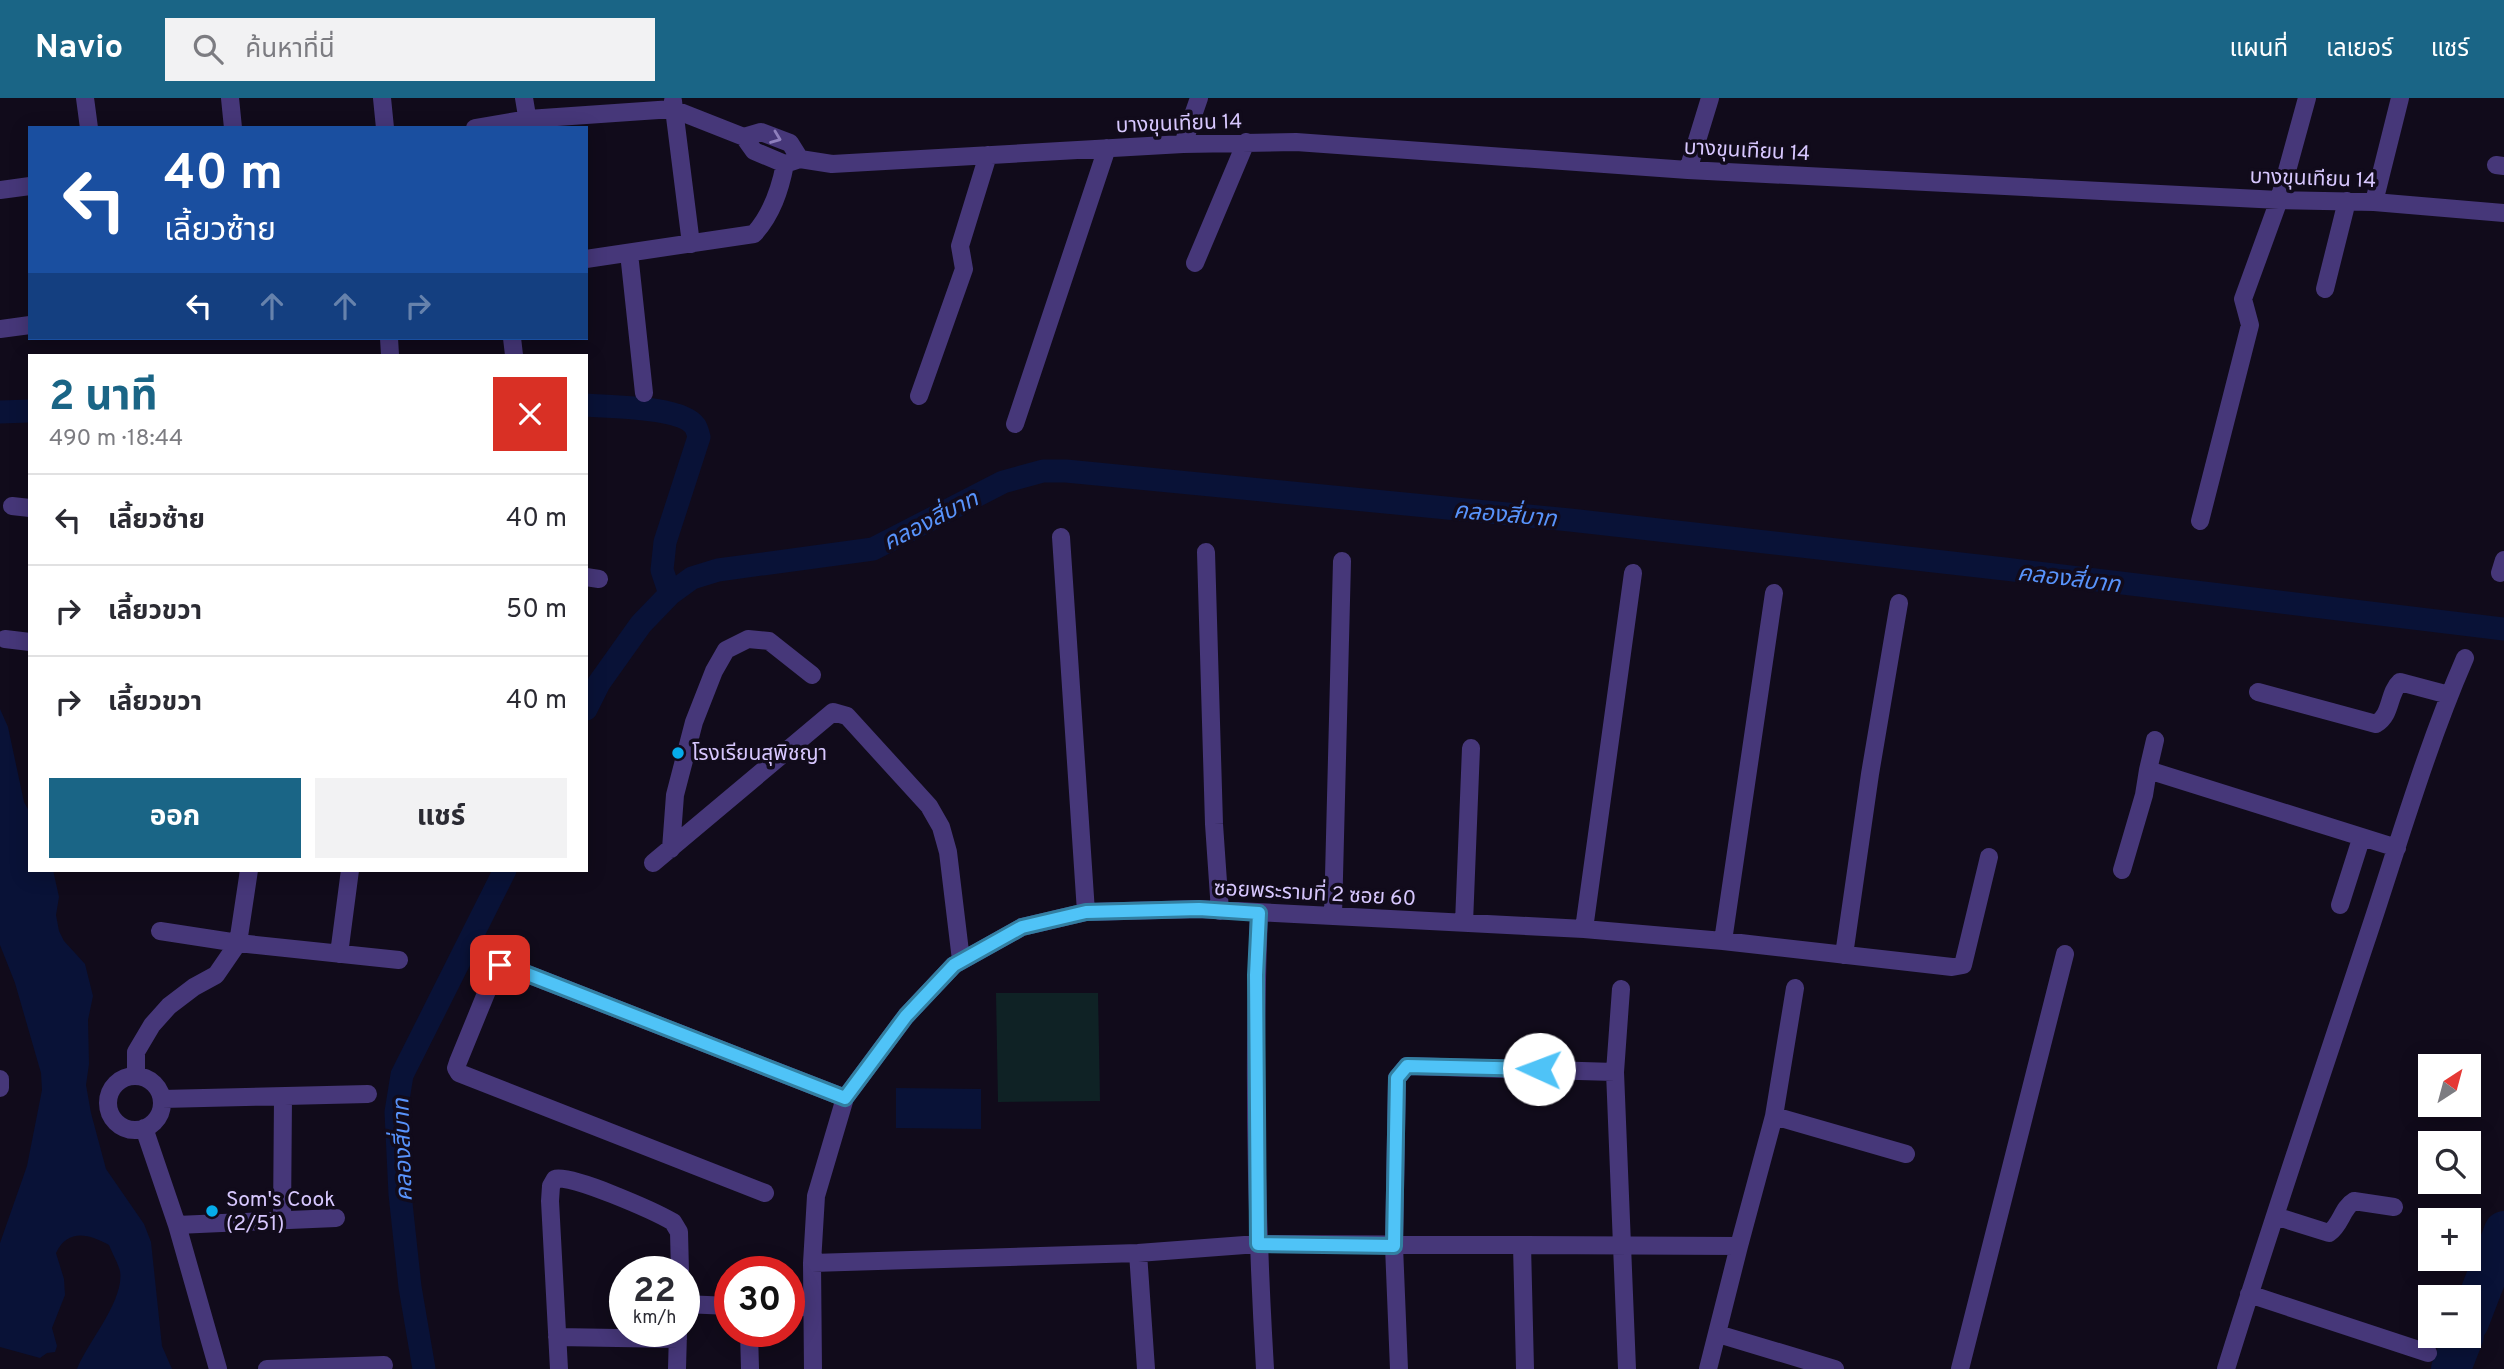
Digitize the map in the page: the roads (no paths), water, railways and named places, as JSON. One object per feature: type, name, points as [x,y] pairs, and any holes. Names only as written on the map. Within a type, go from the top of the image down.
[{"type":"street","points":[[85,98],[89,126]]},
{"type":"street","points":[[230,98],[233,126]]},
{"type":"street","points":[[382,98],[385,126]]},
{"type":"street","points":[[524,98],[528,123]]},
{"type":"street","points":[[1183,144],[1199,98]]},
{"type":"street","points":[[1688,170],[1710,98]]},
{"type":"street","points":[[2200,521],[2250,326],[2243,299],[2278,200],[2307,98]]},
{"type":"street","points":[[2374,202],[2400,98]]},
{"type":"street","points":[[496,126],[673,104],[691,244]]},
{"type":"street","name":"บางขุนเทียน 14","points":[[673,104],[744,137],[754,151],[798,162],[832,164],[1183,144],[1296,142],[1688,170],[2278,200],[2374,202],[2504,213]]},
{"type":"street","points":[[1195,262],[1247,142]]},
{"type":"street","points":[[1015,424],[1107,148]]},
{"type":"street","points":[[919,396],[964,269],[960,246],[988,155]]},
{"type":"street","points":[[588,259],[754,234],[798,162]]},
{"type":"street","points":[[0,190],[28,186]]},
{"type":"street","points":[[2325,289],[2347,201]]},
{"type":"street","points":[[629,254],[645,393]]},
{"type":"street","points":[[0,329],[28,325]]},
{"type":"street","points":[[1061,537],[1086,912]]},
{"type":"street","points":[[1206,552],[1214,824],[1220,911]]},
{"type":"street","points":[[1333,916],[1342,561]]},
{"type":"street","points":[[1584,929],[1633,573]]},
{"type":"street","points":[[1723,942],[1774,593]]},
{"type":"street","points":[[1844,955],[1870,774],[1899,603]]},
{"type":"street","points":[[5,639],[28,642]]},
{"type":"street","points":[[671,849],[675,794],[694,722],[714,671],[726,650],[748,639],[769,641],[812,675]]},
{"type":"street","points":[[2226,1369],[2397,848],[2449,695],[2465,658]]},
{"type":"street","points":[[2258,692],[2376,723],[2384,718],[2394,690],[2400,682],[2449,695]]},
{"type":"street","points":[[653,863],[833,712],[841,713],[847,716],[929,806],[941,827],[948,852],[961,960]]},
{"type":"street","points":[[2122,870],[2144,795],[2155,740]]},
{"type":"street","points":[[1464,923],[1471,748]]},
{"type":"street","points":[[2148,770],[2397,848]]},
{"type":"street","points":[[2340,905],[2361,838]]},
{"type":"street","name":"ซอยพระรามที่ 2 ซอย 60","points":[[813,1369],[812,1263],[816,1196],[845,1098],[906,1016],[954,965],[1022,927],[1086,912],[1220,911],[1584,929],[1952,967],[1963,965],[1989,857]]},
{"type":"street","points":[[136,1076],[136,1052],[152,1025],[169,1006],[216,975],[238,943],[249,872]]},
{"type":"street","points":[[339,954],[350,872]]},
{"type":"street","points":[[1259,913],[1256,975],[1258,1244],[1265,1369]]},
{"type":"street","points":[[160,931],[238,943],[399,960]]},
{"type":"street","points":[[1960,1369],[2065,954]]},
{"type":"street","points":[[765,1193],[457,1071],[458,1062],[496,969],[500,965],[512,968],[845,1098]]},
{"type":"street","points":[[1708,1369],[1774,1116],[1794,988]]},
{"type":"street","points":[[1621,989],[1615,1072],[1627,1369]]},
{"type":"street","points":[[1399,1369],[1394,1246],[1397,1078],[1403,1069],[1411,1066],[1615,1072]]},
{"type":"street","points":[[129,1076],[136,1076],[153,1083],[162,1099],[158,1118],[144,1128],[135,1130],[123,1127],[112,1117],[109,1096],[113,1088],[129,1076]]},
{"type":"street","points":[[0,1079],[0,1088]]},
{"type":"street","points":[[162,1099],[368,1094]]},
{"type":"street","points":[[282,1220],[283,1097]]},
{"type":"street","points":[[1774,1116],[1906,1154]]},
{"type":"street","points":[[144,1128],[177,1225],[218,1369]]},
{"type":"street","points":[[559,1369],[550,1201],[551,1186],[555,1179],[561,1177],[579,1182],[673,1222],[679,1232],[680,1256]]},
{"type":"street","points":[[2275,1216],[2329,1233],[2354,1201],[2394,1207]]},
{"type":"street","points":[[177,1225],[336,1218]]},
{"type":"street","points":[[812,1263],[1138,1253],[1258,1244],[1738,1246]]},
{"type":"street","points":[[1522,1245],[1525,1369]]},
{"type":"street","points":[[1138,1253],[1146,1369]]},
{"type":"street","points":[[2249,1294],[2428,1353]]},
{"type":"street","points":[[805,1307],[812,1307]]},
{"type":"street","points":[[1718,1334],[1835,1369]]},
{"type":"street","points":[[557,1337],[609,1336]]},
{"type":"street","points":[[677,1369],[678,1347]]},
{"type":"street","points":[[749,1347],[750,1369]]},
{"type":"street","points":[[267,1369],[384,1365]]},
{"type":"water","points":[[0,709],[8,727],[24,802],[28,809],[28,872],[53,872],[59,897],[56,915],[59,931],[64,941],[85,964],[93,996],[88,1020],[89,1064],[86,1085],[91,1113],[106,1169],[144,1224],[151,1242],[162,1346],[172,1369],[77,1369],[111,1308],[120,1282],[120,1271],[109,1245],[87,1236],[67,1240],[56,1253],[64,1279],[65,1295],[52,1328],[57,1346],[55,1352],[40,1358],[0,1347],[0,1243],[27,1166],[42,1090],[41,1073],[15,983],[0,945]]},
{"type":"water","points":[[896,1088],[981,1089],[981,1129],[896,1128]]},
{"type":"waterway","points":[[588,405],[661,411],[687,419],[696,428],[699,437],[665,542],[662,570],[670,594]]},
{"type":"waterway","points":[[0,412],[28,411]]},
{"type":"waterway","name":"คลองสี่บาท","points":[[588,705],[599,683],[641,624],[670,594],[692,578],[718,570],[873,549],[1003,482],[1043,471],[1066,471],[1570,520],[2504,629]]},
{"type":"waterway","name":"คลองสี่บาท","points":[[424,1369],[410,1287],[400,1194],[396,1112],[402,1075],[504,872]]},
{"type":"waterway","points":[[2481,1291],[2504,1231]]},
{"type":"waterway","points":[[2451,1369],[2459,1348]]},
{"type":"place","name":"โรงเรียนสุพิชญา","points":[[678,753]]},
{"type":"place","name":"Som's Cook (2/51)","points":[[212,1211]]}]
